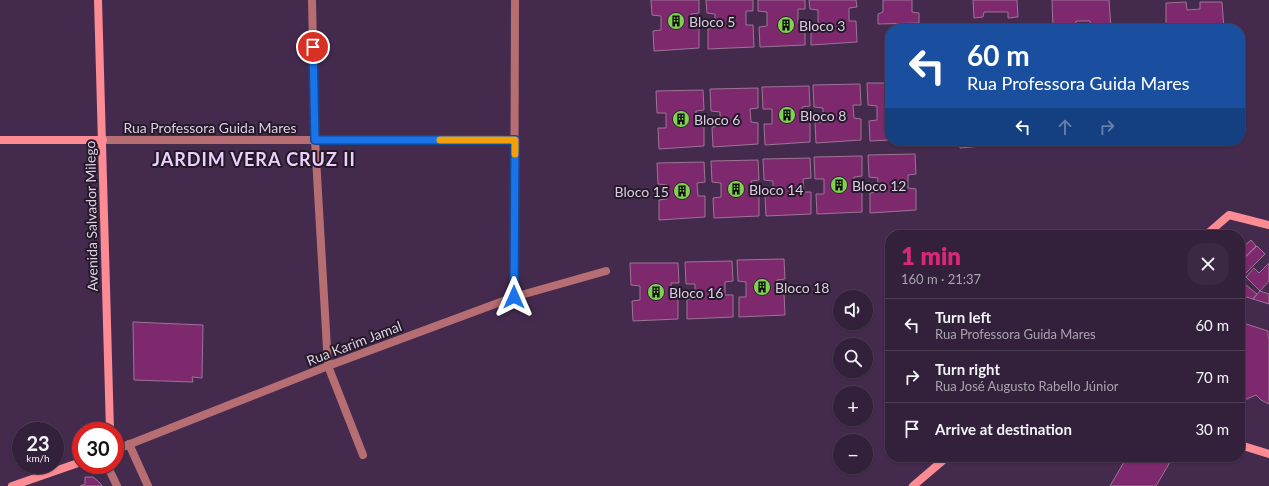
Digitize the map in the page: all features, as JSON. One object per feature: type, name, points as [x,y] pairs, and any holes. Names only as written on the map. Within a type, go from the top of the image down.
[{"type":"main road","name":"Avenida Salvador Milego","points":[[98,0],[110,422]]},
{"type":"main road","name":"Rua Professora Guida Mares","points":[[0,140],[103,140]]},
{"type":"main road","points":[[1212,230],[1229,215],[1269,225]]},
{"type":"main road","points":[[1245,447],[1269,454]]},
{"type":"main road","points":[[913,486],[941,462]]},
{"type":"main road","points":[[12,486],[72,465]]},
{"type":"street","points":[[312,0],[315,140],[328,366],[363,455]]},
{"type":"street","points":[[514,297],[515,0]]},
{"type":"street","name":"Rua Professora Guida Mares","points":[[103,140],[515,140]]},
{"type":"street","name":"Rua Karim Jamal","points":[[124,446],[328,366],[514,297],[606,271]]},
{"type":"street","points":[[129,444],[148,486]]},
{"type":"street","points":[[111,474],[117,486]]},
{"type":"building","name":"Bloco 5","points":[[651,0],[699,0],[699,13],[691,14],[692,27],[699,27],[699,48],[654,51],[653,31],[661,30],[661,16],[652,15]]},
{"type":"building","points":[[706,0],[753,0],[753,11],[746,11],[746,25],[753,25],[754,47],[708,49],[708,29],[715,28],[715,14],[707,13]]},
{"type":"building","name":"Bloco 3","points":[[758,0],[805,0],[805,9],[798,9],[798,23],[805,23],[805,45],[760,47],[759,27],[767,26],[767,12],[758,11]]},
{"type":"building","points":[[809,0],[856,0],[857,7],[849,8],[849,21],[856,21],[857,42],[811,45],[811,25],[818,24],[818,10],[810,9]]},
{"type":"building","points":[[883,0],[912,0],[912,12],[919,13],[919,23],[878,24],[878,14],[883,12]]},
{"type":"building","points":[[973,0],[1017,0],[1018,17],[1008,18],[1008,12],[984,12],[983,17],[974,18]]},
{"type":"building","points":[[1052,0],[1109,0],[1111,24],[1090,24],[1090,21],[1076,21],[1076,24],[1053,24]]},
{"type":"building","points":[[1186,2],[1187,10],[1200,9],[1200,2],[1222,2],[1224,24],[1166,24],[1166,3]]},
{"type":"building","points":[[867,83],[885,83],[885,140],[870,141],[869,121],[877,120],[877,106],[868,105]]},
{"type":"building","points":[[860,84],[861,105],[853,105],[854,118],[861,119],[861,140],[816,143],[815,122],[823,122],[823,108],[814,107],[813,85]]},
{"type":"building","name":"Bloco 8","points":[[809,86],[810,106],[802,107],[803,120],[810,121],[810,142],[765,145],[764,124],[772,124],[772,109],[763,109],[762,87]]},
{"type":"building","points":[[758,88],[758,108],[750,109],[751,122],[758,123],[758,144],[713,147],[712,127],[720,126],[720,112],[711,111],[710,89]]},
{"type":"building","name":"Bloco 6","points":[[703,90],[704,110],[696,111],[696,124],[704,125],[704,146],[659,149],[658,128],[666,128],[666,113],[657,113],[656,91]]},
{"type":"building","points":[[960,146],[982,146],[960,148]]},
{"type":"building","points":[[915,154],[916,174],[908,175],[908,188],[916,189],[916,210],[870,213],[870,193],[877,192],[878,178],[869,177],[868,155]]},
{"type":"building","name":"Bloco 12","points":[[862,156],[862,176],[854,177],[855,190],[862,190],[862,212],[817,214],[816,194],[824,194],[824,179],[815,179],[814,157]]},
{"type":"building","points":[[810,158],[811,178],[803,179],[804,192],[811,192],[811,214],[766,216],[765,196],[773,195],[773,181],[764,180],[763,159]]},
{"type":"building","name":"Bloco 14","points":[[758,160],[759,180],[751,181],[752,194],[759,195],[759,216],[714,218],[713,198],[721,197],[721,183],[712,182],[711,161]]},
{"type":"building","name":"Bloco 15","points":[[704,162],[705,182],[697,183],[698,196],[705,196],[705,217],[659,220],[659,200],[667,199],[667,185],[658,184],[657,163]]},
{"type":"building","points":[[1251,240],[1256,246],[1245,257],[1245,245]]},
{"type":"building","points":[[1257,246],[1265,254],[1245,274],[1245,257]]},
{"type":"building","name":"Bloco 18","points":[[784,259],[785,279],[777,280],[777,293],[784,293],[785,315],[739,317],[739,297],[746,297],[746,282],[738,281],[737,260]]},
{"type":"building","points":[[732,261],[733,281],[725,282],[725,295],[733,295],[733,317],[687,319],[687,299],[695,299],[695,284],[686,284],[685,262]]},
{"type":"building","name":"Bloco 16","points":[[630,263],[678,263],[679,283],[671,283],[671,297],[678,297],[678,319],[633,321],[632,301],[640,300],[640,286],[631,285]]},
{"type":"building","points":[[1269,263],[1269,281],[1260,291],[1246,277],[1254,268],[1259,273]]},
{"type":"building","points":[[1245,284],[1257,294],[1253,299],[1245,297]]},
{"type":"building","points":[[1260,291],[1269,294],[1269,304],[1253,299]]},
{"type":"building","points":[[133,322],[203,325],[202,378],[192,377],[193,382],[134,380]]},
{"type":"building","points":[[1245,324],[1268,331],[1269,404],[1261,400],[1256,395],[1245,400]]},
{"type":"building","points":[[1124,462],[1170,462],[1156,486],[1110,486]]},
{"type":"building","points":[[85,477],[93,477],[102,486],[80,486],[85,484]]},
{"type":"slow traffic","points":[[440,140],[515,140],[515,154]]},
{"type":"place","name":"Bloco 5","points":[[676,21]]},
{"type":"place","name":"Bloco 3","points":[[786,25]]},
{"type":"place","name":"Bloco 8","points":[[787,115]]},
{"type":"place","name":"Bloco 6","points":[[681,119]]},
{"type":"place","name":"Bloco 12","points":[[839,185]]},
{"type":"place","name":"Bloco 14","points":[[736,189]]},
{"type":"place","name":"Bloco 15","points":[[682,191]]},
{"type":"place","name":"Bloco 18","points":[[762,287]]},
{"type":"place","name":"Bloco 16","points":[[656,292]]},
{"type":"district","name":"JARDIM VERA CRUZ II","points":[[254,159]]},
{"type":"route","points":[[313,47],[315,140],[515,140],[514,297]]}]
